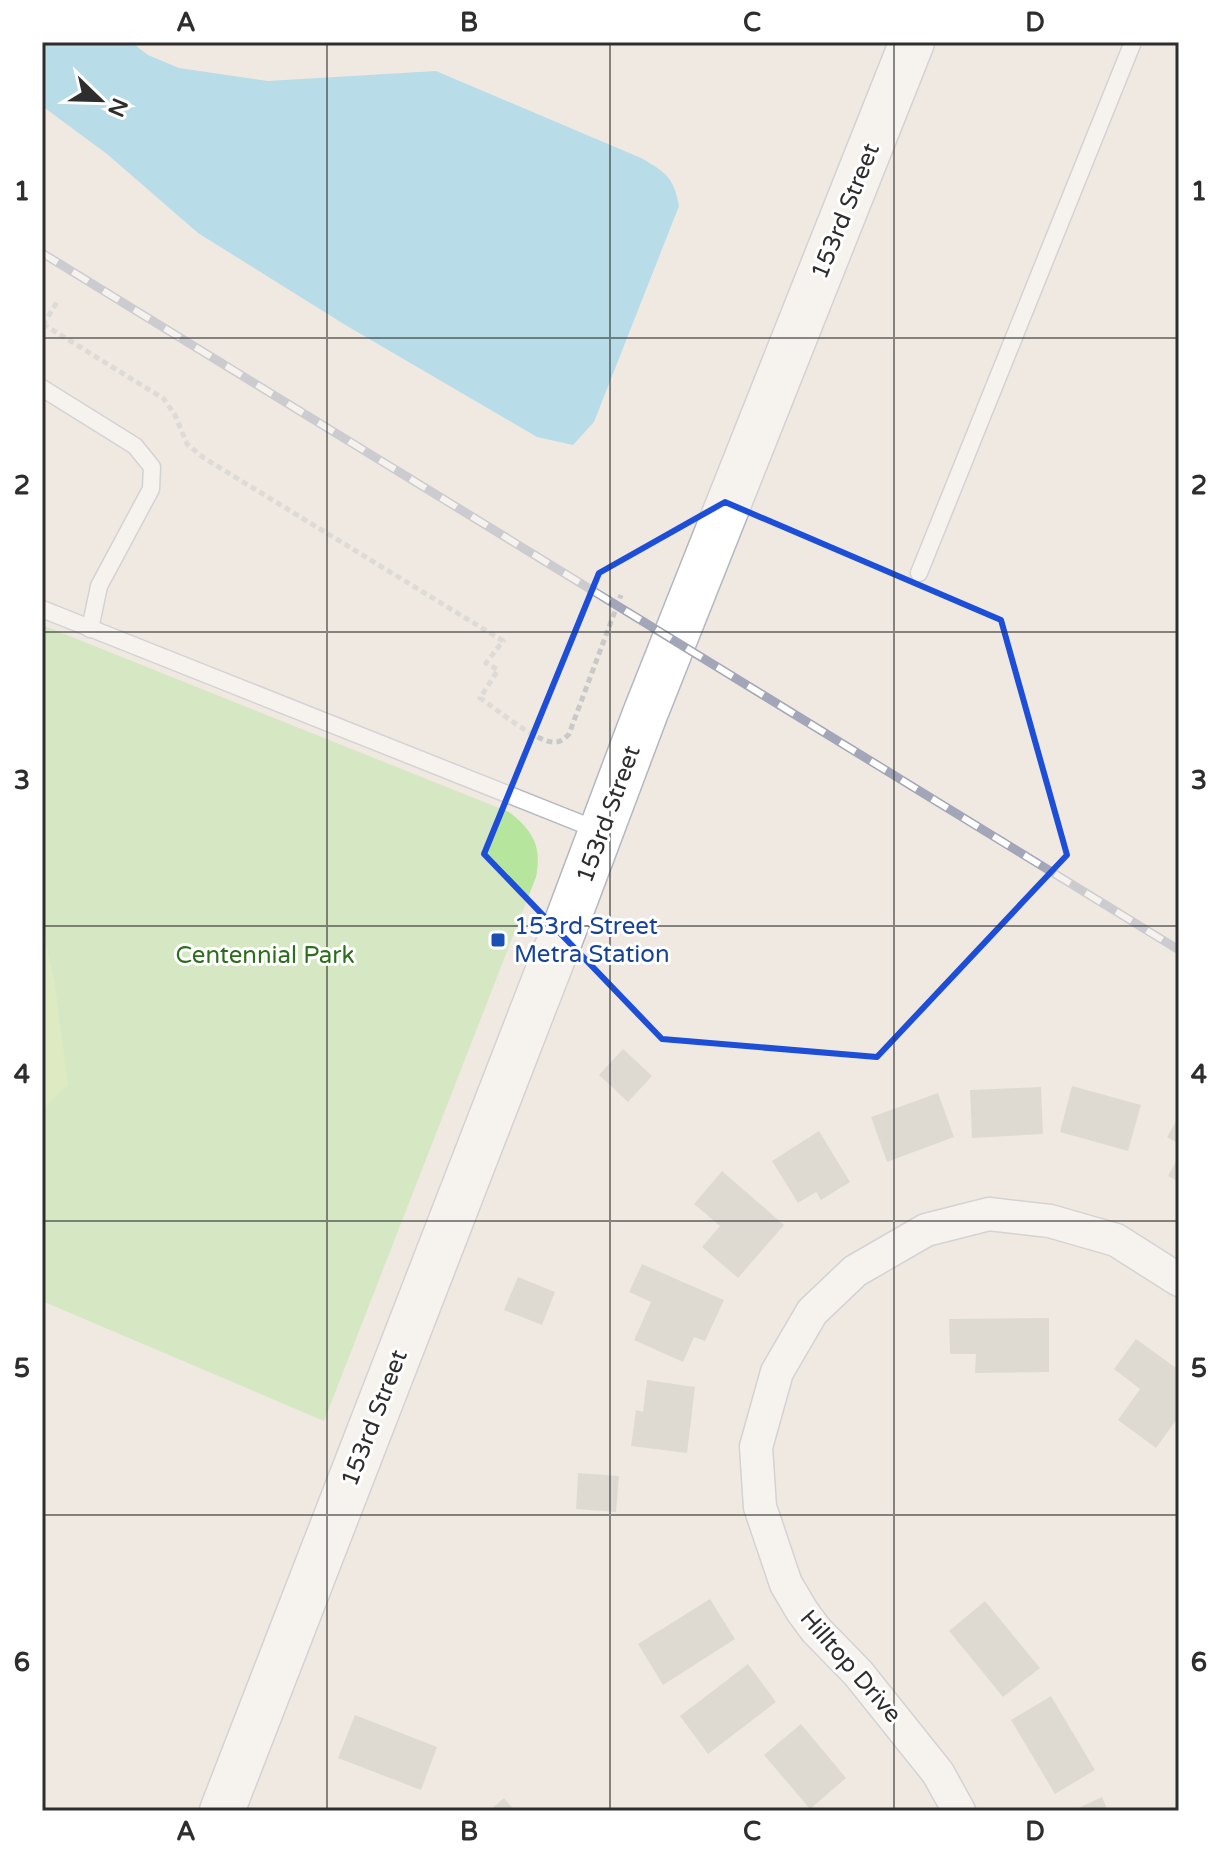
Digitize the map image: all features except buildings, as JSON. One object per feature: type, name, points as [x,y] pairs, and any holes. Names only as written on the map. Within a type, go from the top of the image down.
[{"type":"street","name":"153rd Street","points":[[230,1809],[673,641],[912,42]]},
{"type":"street","name":"Hilltop Drive","points":[[959,1811],[930,1761],[858,1673],[816,1630],[786,1584],[760,1507],[756,1447],[777,1372],[812,1312],[855,1271],[926,1230],[989,1214],[1050,1221],[1116,1240],[1179,1280]]},
{"type":"lane","points":[[919,573],[1133,42]]},
{"type":"lane","points":[[42,388],[135,446],[152,467],[151,489],[99,586],[90,629]]},
{"type":"lane","points":[[42,609],[601,831]]},
{"type":"path","points":[[57,302],[43,325],[164,399],[175,415],[187,444],[204,458],[503,641],[486,663],[498,670],[480,698],[538,737],[553,742],[561,741],[569,734],[621,595]]},
{"type":"highlighted area","points":[[725,502],[1001,620],[1067,855],[877,1057],[662,1039],[484,854],[599,573]]},
{"type":"green space","name":"Centennial Park","points":[[42,625],[509,812],[534,840],[538,856],[536,877],[324,1421],[42,1301]]},
{"type":"green space","points":[[42,926],[54,978],[68,1085],[42,1110]]},
{"type":"water","points":[[42,42],[131,42],[148,55],[179,68],[268,81],[436,71],[657,167],[671,182],[679,206],[594,422],[573,445],[537,437],[347,326],[198,233],[107,154],[42,106]]},
{"type":"railway","points":[[42,253],[1179,950]]},
{"type":"place","name":"153rd Street Metra Station","points":[[498,940]]}]
